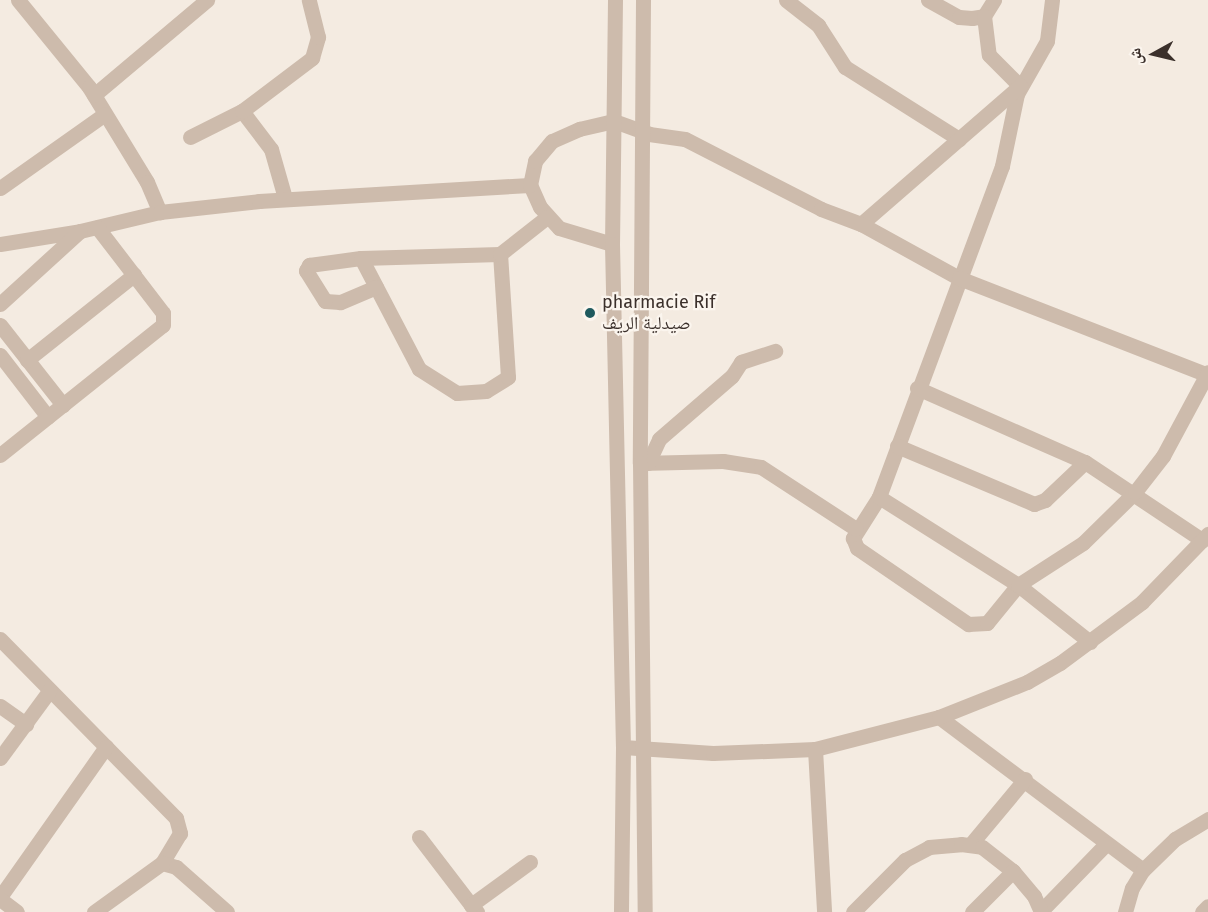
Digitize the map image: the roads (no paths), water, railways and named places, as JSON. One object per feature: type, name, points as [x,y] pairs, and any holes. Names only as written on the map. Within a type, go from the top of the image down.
[{"type":"street","points":[[18,0],[94,95],[160,212]]},
{"type":"street","points":[[94,95],[207,0]]},
{"type":"street","points":[[190,137],[242,111],[312,58],[318,37],[309,0]]},
{"type":"street","points":[[615,0],[612,244],[623,747],[621,912]]},
{"type":"street","points":[[643,0],[645,132],[642,748],[645,912]]},
{"type":"street","points":[[786,0],[812,19],[845,66],[959,139]]},
{"type":"street","points":[[928,0],[958,17],[984,16]]},
{"type":"street","points":[[994,0],[984,16],[989,55],[1020,86]]},
{"type":"street","points":[[861,224],[1020,86],[1047,41],[1052,0]]},
{"type":"street","points":[[612,244],[567,231],[547,217],[530,185],[535,161],[552,141],[564,134],[614,122],[645,132],[685,139],[821,209],[861,224],[959,278],[1208,374],[1163,456],[1135,492],[1083,543],[1018,585],[987,623],[968,624],[857,548],[853,538],[856,529],[879,497],[917,388],[959,278],[1004,160],[1020,86]]},
{"type":"street","points":[[242,111],[271,149],[285,198]]},
{"type":"street","points":[[0,188],[105,114]]},
{"type":"street","points":[[0,244],[80,231],[160,212],[285,198],[530,185]]},
{"type":"street","points":[[376,287],[340,302],[325,301],[306,276],[309,265],[361,258],[500,255],[547,217]]},
{"type":"street","points":[[0,455],[163,325],[163,313],[97,227]]},
{"type":"street","points":[[0,304],[80,231]]},
{"type":"street","points":[[361,258],[419,369],[457,393],[486,391],[508,377],[500,255]]},
{"type":"street","points":[[27,360],[134,274]]},
{"type":"street","points":[[0,325],[63,405]]},
{"type":"street","points":[[644,463],[658,440],[732,376],[741,362],[775,351]]},
{"type":"street","points":[[0,356],[48,417]]},
{"type":"street","points":[[623,747],[713,753],[815,748],[939,717],[1027,682],[1090,642],[1142,602],[1205,537],[1085,462],[917,388]]},
{"type":"street","points":[[897,446],[1034,504],[1045,500],[1085,462]]},
{"type":"street","points":[[644,463],[723,461],[761,467],[856,529]]},
{"type":"street","points":[[879,497],[1018,585],[1090,642]]},
{"type":"street","points":[[0,639],[176,818],[180,834],[162,863],[94,912]]},
{"type":"street","points":[[0,758],[50,690]]},
{"type":"street","points":[[0,706],[26,724]]},
{"type":"street","points":[[939,717],[1025,779],[1106,844],[1143,870]]},
{"type":"street","points":[[17,912],[0,898],[106,747]]},
{"type":"street","points":[[815,748],[824,912]]},
{"type":"street","points":[[970,845],[1025,779]]},
{"type":"street","points":[[623,798],[643,799]]},
{"type":"street","points":[[1125,912],[1132,888],[1143,870],[1175,839],[1208,819]]},
{"type":"street","points":[[419,837],[474,908],[530,862]]},
{"type":"street","points":[[853,912],[896,867],[918,852],[942,844],[982,847],[1013,871],[1034,896],[1041,912],[1106,844]]},
{"type":"street","points":[[162,863],[176,867],[226,912]]},
{"type":"street","points":[[972,912],[1013,871]]},
{"type":"street","points":[[1202,912],[1208,906]]},
{"type":"place","name":"pharmacie Rif صيدلية الريف","points":[[590,313]]}]
